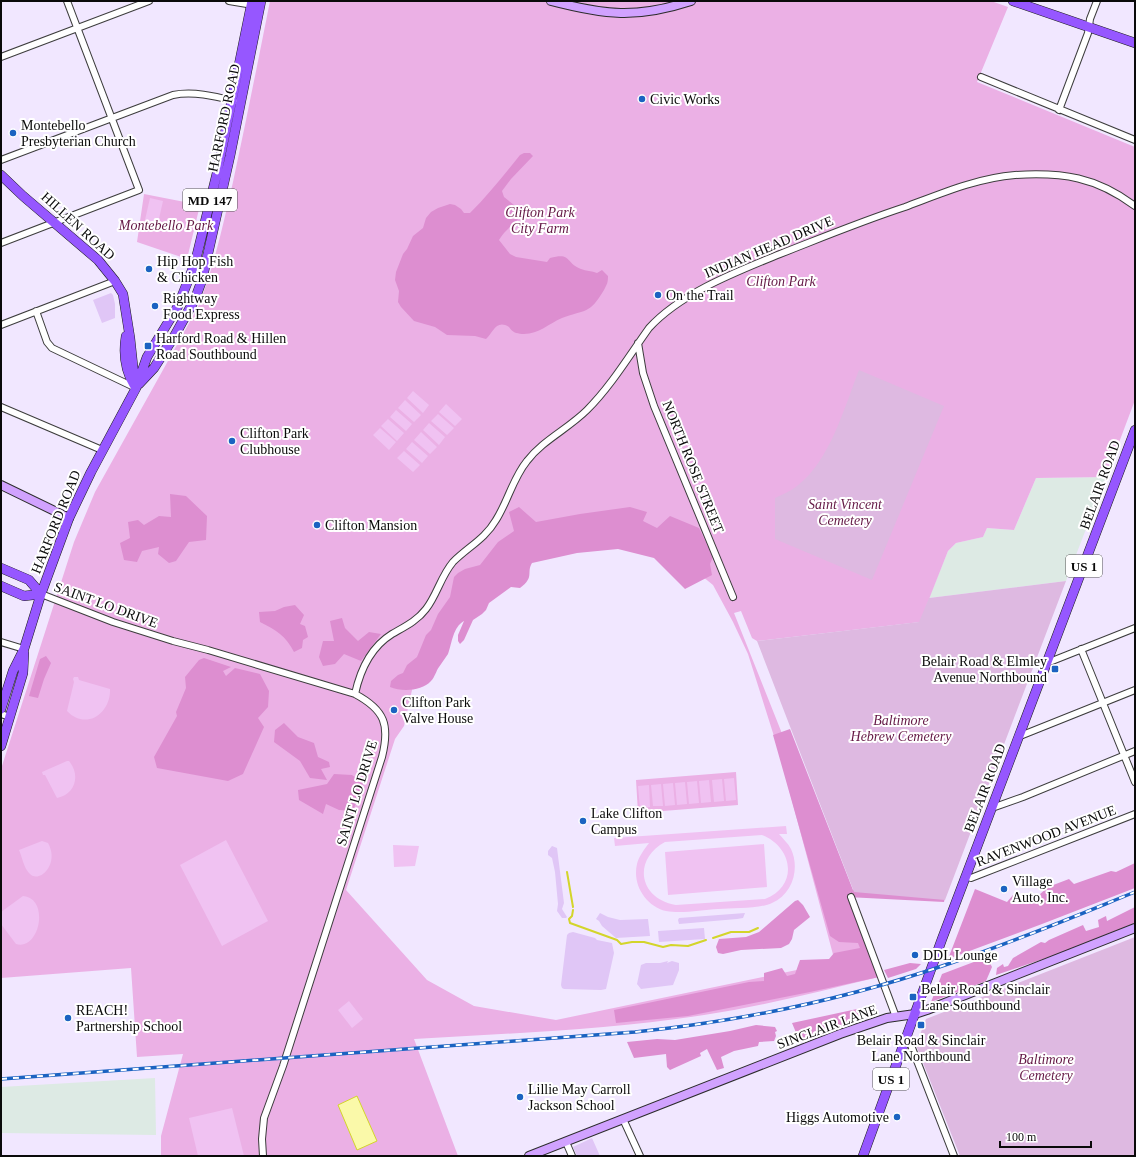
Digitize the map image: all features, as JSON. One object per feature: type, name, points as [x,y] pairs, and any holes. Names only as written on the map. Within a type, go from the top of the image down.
[{"type":"main road","points":[[551,1],[590,10],[620,14],[656,11],[690,1]]},
{"type":"main road","points":[[1013,1],[1135,43]]},
{"type":"main road","name":"HARFORD ROAD","points":[[1,709],[24,649],[41,594],[69,518],[102,450],[136,388],[147,357],[178,306],[195,263],[217,173],[251,3]]},
{"type":"main road","name":"HARFORD ROAD","points":[[136,388],[154,368],[175,335],[195,299],[202,280],[230,156],[261,4]]},
{"type":"main road","name":"HILLEN ROAD","points":[[1,175],[98,260],[115,281],[123,294],[125,302],[136,388]]},
{"type":"main road","name":"HILLEN ROAD","points":[[128,329],[125,338],[125,364],[126,371],[136,388]]},
{"type":"main road","points":[[131,346],[136,355],[140,357],[147,357]]},
{"type":"main road","name":"BELAIR ROAD","points":[[863,1156],[966,876],[1135,430]]},
{"type":"main road","points":[[1,485],[69,518]]},
{"type":"main road","points":[[1,568],[29,580],[41,594]]},
{"type":"main road","points":[[1,586],[24,596],[41,594]]},
{"type":"main road","name":"HARFORD ROAD","points":[[1,746],[6,715],[23,673],[24,649]]},
{"type":"main road","name":"SINCLAIR LANE","points":[[529,1156],[840,1034],[874,1022],[915,1014],[927,1010],[1135,928]]},
{"type":"street","points":[[1,243],[139,190],[67,1]]},
{"type":"street","points":[[1,57],[149,1]]},
{"type":"street","points":[[229,1],[261,4]]},
{"type":"street","points":[[1059,110],[1097,1]]},
{"type":"street","points":[[981,77],[1135,140]]},
{"type":"street","points":[[1,160],[157,100],[178,94],[195,93],[241,102]]},
{"type":"street","name":"INDIAN HEAD DRIVE","points":[[354,694],[363,668],[376,648],[390,635],[422,614],[427,608],[453,562],[491,528],[504,506],[518,474],[526,461],[539,448],[587,410],[609,384],[649,328],[664,313],[691,296],[734,273],[854,224],[979,182],[1014,175],[1054,175],[1070,177],[1099,184],[1110,189],[1135,206]]},
{"type":"street","points":[[1,325],[115,281]]},
{"type":"street","points":[[36,311],[48,342],[52,348],[136,388]]},
{"type":"street","name":"NORTH ROSE STREET","points":[[638,343],[643,373],[654,406],[733,597]]},
{"type":"street","points":[[1,407],[61,434],[102,450]]},
{"type":"street","name":"SAINT LO DRIVE","points":[[41,594],[113,622],[354,694],[370,703],[380,714],[385,724],[385,743],[283,1066],[264,1118],[262,1139],[263,1156]]},
{"type":"street","points":[[1047,663],[1135,628]]},
{"type":"street","points":[[1,642],[24,649]]},
{"type":"street","points":[[1081,649],[1135,782]]},
{"type":"street","points":[[1020,736],[1135,690]]},
{"type":"street","points":[[992,808],[1023,797],[1135,751]]},
{"type":"street","name":"RAVENWOOD AVENUE","points":[[966,876],[972,878],[1135,814]]},
{"type":"street","points":[[851,897],[896,1017]]},
{"type":"street","points":[[907,1035],[954,1156]]},
{"type":"street","points":[[623,1119],[640,1156]]},
{"type":"street","points":[[566,1142],[572,1156]]},
{"type":"shaded area","points":[[530,153],[533,156],[511,179],[502,191],[504,197],[514,205],[519,218],[499,240],[510,254],[516,257],[547,262],[550,258],[562,256],[568,259],[576,267],[583,270],[597,273],[602,270],[608,276],[608,280],[599,298],[586,310],[562,318],[538,331],[528,334],[516,333],[509,327],[501,325],[495,328],[486,339],[475,336],[447,335],[435,327],[414,321],[398,302],[399,291],[395,280],[396,272],[403,254],[413,236],[423,228],[426,218],[431,212],[438,208],[450,204],[455,205],[464,213],[470,213],[490,192],[520,155]]},
{"type":"shaded area","points":[[150,198],[163,201],[158,223],[145,220]]},
{"type":"shaded area","points":[[111,293],[115,304],[115,318],[102,323],[93,300]]},
{"type":"shaded area","points":[[413,391],[429,405],[423,413],[407,398]]},
{"type":"shaded area","points":[[405,400],[421,415],[414,422],[398,408]]},
{"type":"shaded area","points":[[446,404],[462,419],[455,426],[439,412]]},
{"type":"shaded area","points":[[396,410],[412,424],[406,431],[390,417]]},
{"type":"shaded area","points":[[438,414],[454,428],[447,435],[431,421]]},
{"type":"shaded area","points":[[388,419],[404,433],[397,441],[381,426]]},
{"type":"shaded area","points":[[429,423],[445,437],[439,445],[423,430]]},
{"type":"shaded area","points":[[380,428],[396,442],[389,450],[373,435]]},
{"type":"shaded area","points":[[421,432],[437,447],[430,454],[414,440]]},
{"type":"shaded area","points":[[412,442],[428,456],[422,463],[406,449]]},
{"type":"shaded area","points":[[404,451],[420,465],[413,472],[397,458]]},
{"type":"shaded area","points":[[1106,477],[1066,581],[929,598],[948,551],[956,543],[983,537],[987,528],[1014,530],[1036,478]]},
{"type":"shaded area","points":[[170,494],[186,496],[207,516],[206,540],[189,542],[176,561],[169,563],[158,554],[159,547],[142,551],[137,562],[124,560],[120,543],[130,538],[128,522],[138,520],[144,525],[159,516],[171,517]]},
{"type":"shaded area","points":[[519,507],[536,522],[630,507],[647,512],[643,521],[657,528],[670,516],[699,528],[713,557],[710,564],[712,575],[685,589],[654,558],[618,549],[577,553],[532,563],[530,566],[529,578],[525,584],[520,588],[511,587],[489,603],[486,610],[473,620],[464,640],[460,644],[458,641],[458,635],[464,621],[457,627],[448,654],[431,681],[422,687],[412,690],[400,690],[390,687],[391,681],[403,673],[407,665],[417,657],[426,635],[431,630],[438,614],[450,597],[454,577],[465,569],[480,565],[498,542],[514,531],[509,512]]},
{"type":"shaded area","points":[[295,605],[304,615],[300,624],[305,626],[308,637],[303,640],[302,648],[294,652],[288,642],[280,634],[260,622],[259,612],[275,611],[284,607]]},
{"type":"shaded area","points":[[342,618],[345,628],[358,641],[369,632],[381,634],[361,661],[344,654],[335,664],[323,666],[319,657],[323,641],[334,641],[330,621]]},
{"type":"shaded area","points":[[46,656],[51,663],[38,698],[29,696],[40,659]]},
{"type":"shaded area","points":[[204,658],[231,667],[223,671],[226,676],[235,668],[260,674],[269,691],[268,707],[258,718],[264,727],[243,774],[228,781],[157,768],[154,757],[177,716],[176,712],[186,688],[185,677],[199,660]]},
{"type":"shaded area","points":[[74,677],[78,677],[79,680],[110,689],[109,698],[102,712],[89,719],[82,719],[74,717],[67,711]]},
{"type":"shaded area","points":[[284,723],[298,737],[314,743],[318,757],[329,762],[330,767],[321,769],[327,780],[310,778],[300,761],[274,742],[275,730]]},
{"type":"shaded area","points":[[790,729],[853,890],[945,897],[944,902],[847,897],[879,977],[688,1016],[616,1023],[614,1010],[749,982],[764,981],[764,973],[782,968],[787,976],[795,974],[800,960],[829,959],[834,953],[860,948],[858,943],[839,942],[830,936],[773,735]]},
{"type":"shaded area","points":[[69,761],[73,766],[75,772],[74,784],[68,793],[57,798],[42,772]]},
{"type":"shaded area","points":[[334,774],[352,775],[363,783],[353,811],[339,810],[326,804],[323,814],[299,800],[298,790],[327,784]]},
{"type":"shaded area","points":[[734,778],[736,800],[726,801],[724,779]]},
{"type":"shaded area","points":[[722,779],[724,801],[714,802],[712,780]]},
{"type":"shaded area","points":[[709,780],[711,802],[701,803],[699,781]]},
{"type":"shaded area","points":[[697,781],[699,803],[689,804],[687,782]]},
{"type":"shaded area","points":[[685,782],[687,804],[677,805],[675,783]]},
{"type":"shaded area","points":[[673,783],[675,805],[665,806],[663,784]]},
{"type":"shaded area","points":[[661,784],[663,806],[653,806],[651,785]]},
{"type":"shaded area","points":[[649,785],[650,807],[640,808],[638,786]]},
{"type":"shaded area","points":[[786,826],[787,834],[779,834],[787,843],[794,856],[795,864],[793,880],[790,887],[779,899],[767,905],[685,912],[666,911],[652,904],[642,894],[637,880],[637,864],[649,843],[615,846],[614,838]],"holes":[[[762,835],[780,848],[786,857],[788,867],[787,876],[783,885],[776,893],[765,899],[676,905],[664,901],[654,895],[644,878],[644,868],[648,859],[654,850],[665,842]]]},
{"type":"shaded area","points":[[226,840],[268,921],[222,946],[180,865]]},
{"type":"shaded area","points":[[42,841],[48,843],[52,858],[50,865],[43,874],[33,876],[26,868],[19,850]]},
{"type":"shaded area","points":[[764,844],[767,887],[668,895],[665,852]]},
{"type":"shaded area","points":[[393,845],[419,846],[415,866],[394,867]]},
{"type":"shaded area","points":[[552,846],[557,848],[564,903],[562,909],[567,917],[566,918],[562,918],[557,911],[558,904],[555,872],[552,858],[548,855],[548,851]]},
{"type":"shaded area","points":[[1135,863],[1135,888],[948,959],[975,889],[1007,902],[1013,895],[1032,898],[1039,895],[1048,887],[1069,879],[1074,884],[1111,871],[1116,872]]},
{"type":"shaded area","points":[[23,896],[31,899],[37,905],[39,923],[31,940],[24,944],[16,944],[1,924],[1,912]]},
{"type":"shaded area","points":[[798,900],[803,905],[810,917],[794,930],[789,944],[781,948],[741,950],[723,954],[718,953],[716,947],[719,939],[746,937],[759,932]]},
{"type":"shaded area","points":[[1135,907],[1135,923],[1055,955],[996,975],[997,968],[1003,964],[1004,967],[1008,966],[1013,958],[1041,942],[1045,943],[1083,925],[1086,931],[1099,927],[1098,920],[1106,916],[1107,921]]},
{"type":"shaded area","points":[[600,913],[620,920],[648,919],[650,936],[616,938],[596,919]]},
{"type":"shaded area","points":[[745,913],[743,918],[737,919],[679,924],[678,920],[679,918]]},
{"type":"shaded area","points":[[704,928],[705,939],[659,942],[658,931]]},
{"type":"shaded area","points":[[573,932],[612,943],[614,953],[606,989],[562,988],[561,985],[567,935]]},
{"type":"shaded area","points":[[987,957],[992,967],[986,981],[931,1002],[942,974]]},
{"type":"shaded area","points":[[668,961],[667,963],[672,961],[679,963],[679,970],[673,985],[641,989],[637,984],[641,965],[646,963],[660,963]]},
{"type":"shaded area","points":[[910,963],[921,964],[916,969],[888,978],[884,970]]},
{"type":"shaded area","points":[[349,1001],[363,1019],[352,1028],[338,1010]]},
{"type":"shaded area","points":[[857,1009],[873,1009],[873,1015],[800,1042],[792,1023]]},
{"type":"shaded area","points":[[756,1025],[775,1027],[777,1031],[775,1032],[776,1036],[774,1041],[759,1042],[758,1046],[734,1051],[721,1057],[724,1068],[717,1070],[707,1049],[700,1053],[701,1056],[670,1070],[667,1067],[666,1054],[634,1058],[627,1042],[657,1039],[675,1040]]},
{"type":"shaded area","points":[[155,1078],[156,1135],[1,1133],[1,1087]]},
{"type":"shaded area","points":[[357,1096],[377,1141],[357,1150],[338,1105]]},
{"type":"shaded area","points":[[232,1108],[244,1156],[198,1156],[189,1118]]},
{"type":"shaded area","points":[[592,1138],[600,1156],[577,1156],[573,1147]]},
{"type":"green space","name":"Clifton Park","points":[[270,1],[991,1],[1008,7],[977,82],[1135,147],[1135,400],[1106,477],[1036,478],[1014,530],[987,528],[983,537],[956,543],[948,551],[920,622],[757,641],[752,638],[741,611],[734,613],[879,977],[748,1007],[668,1020],[596,1028],[414,1039],[458,1156],[161,1156],[161,1136],[183,1054],[137,1057],[131,968],[1,978],[1,769],[74,542],[95,492],[198,307],[204,292],[218,246],[233,182]],"holes":[[[558,521],[686,563],[713,585],[748,654],[779,752],[835,962],[556,1020],[474,1006],[427,980],[346,890],[395,739],[404,726],[418,663]]]},
{"type":"green space","name":"Montebello Park","points":[[144,194],[200,205],[187,259],[137,242]]},
{"type":"green space","name":"Saint Vincent Cemetery","points":[[859,370],[944,406],[872,580],[775,539],[775,498],[797,486],[809,475],[818,463],[835,433]]},
{"type":"green space","name":"Baltimore Hebrew Cemetery","points":[[1066,581],[945,900],[854,892],[757,641],[919,622],[929,598]]},
{"type":"green space","points":[[736,772],[738,805],[638,813],[636,780]]},
{"type":"green space","name":"Baltimore Cemetery","points":[[1135,937],[1135,1156],[960,1156],[916,1045],[926,1019]]},
{"type":"waterway","points":[[567,872],[573,907]]},
{"type":"waterway","points":[[573,910],[572,916],[569,919],[570,923],[617,940],[621,944],[644,942],[663,947],[671,945],[688,946],[706,940]]},
{"type":"waterway","points":[[713,938],[731,932],[749,932],[758,928]]},
{"type":"railway","points":[[1,1079],[635,1032],[715,1022],[794,1007],[910,977],[1042,930],[1135,892]]},
{"type":"place","name":"Civic Works","points":[[642,99]]},
{"type":"place","name":"Montebello Presbyterian Church","points":[[13,133]]},
{"type":"place","name":"Hip Hop Fish & Chicken","points":[[149,269]]},
{"type":"place","name":"On the Trail","points":[[658,295]]},
{"type":"place","name":"Rightway Food Express","points":[[155,306]]},
{"type":"place","name":"Harford Road & Hillen Road Southbound","points":[[148,346]]},
{"type":"place","name":"Clifton Park Clubhouse","points":[[232,441]]},
{"type":"place","name":"Clifton Mansion","points":[[317,525]]},
{"type":"place","name":"Belair Road & Elmley Avenue Northbound","points":[[1055,669]]},
{"type":"place","name":"Clifton Park Valve House","points":[[394,710]]},
{"type":"place","name":"Lake Clifton Campus","points":[[583,821]]},
{"type":"place","name":"Village Auto, Inc.","points":[[1004,889]]},
{"type":"place","name":"DDL Lounge","points":[[915,955]]},
{"type":"place","name":"Belair Road & Sinclair Lane Southbound","points":[[913,997]]},
{"type":"place","name":"REACH! Partnership School","points":[[68,1018]]},
{"type":"place","name":"Belair Road & Sinclair Lane Northbound","points":[[921,1025]]},
{"type":"place","name":"Lillie May Carroll Jackson School","points":[[520,1097]]},
{"type":"place","name":"Higgs Automotive","points":[[897,1117]]},
{"type":"park label","name":"Clifton Park City Farm","points":[[540,220]]}]
